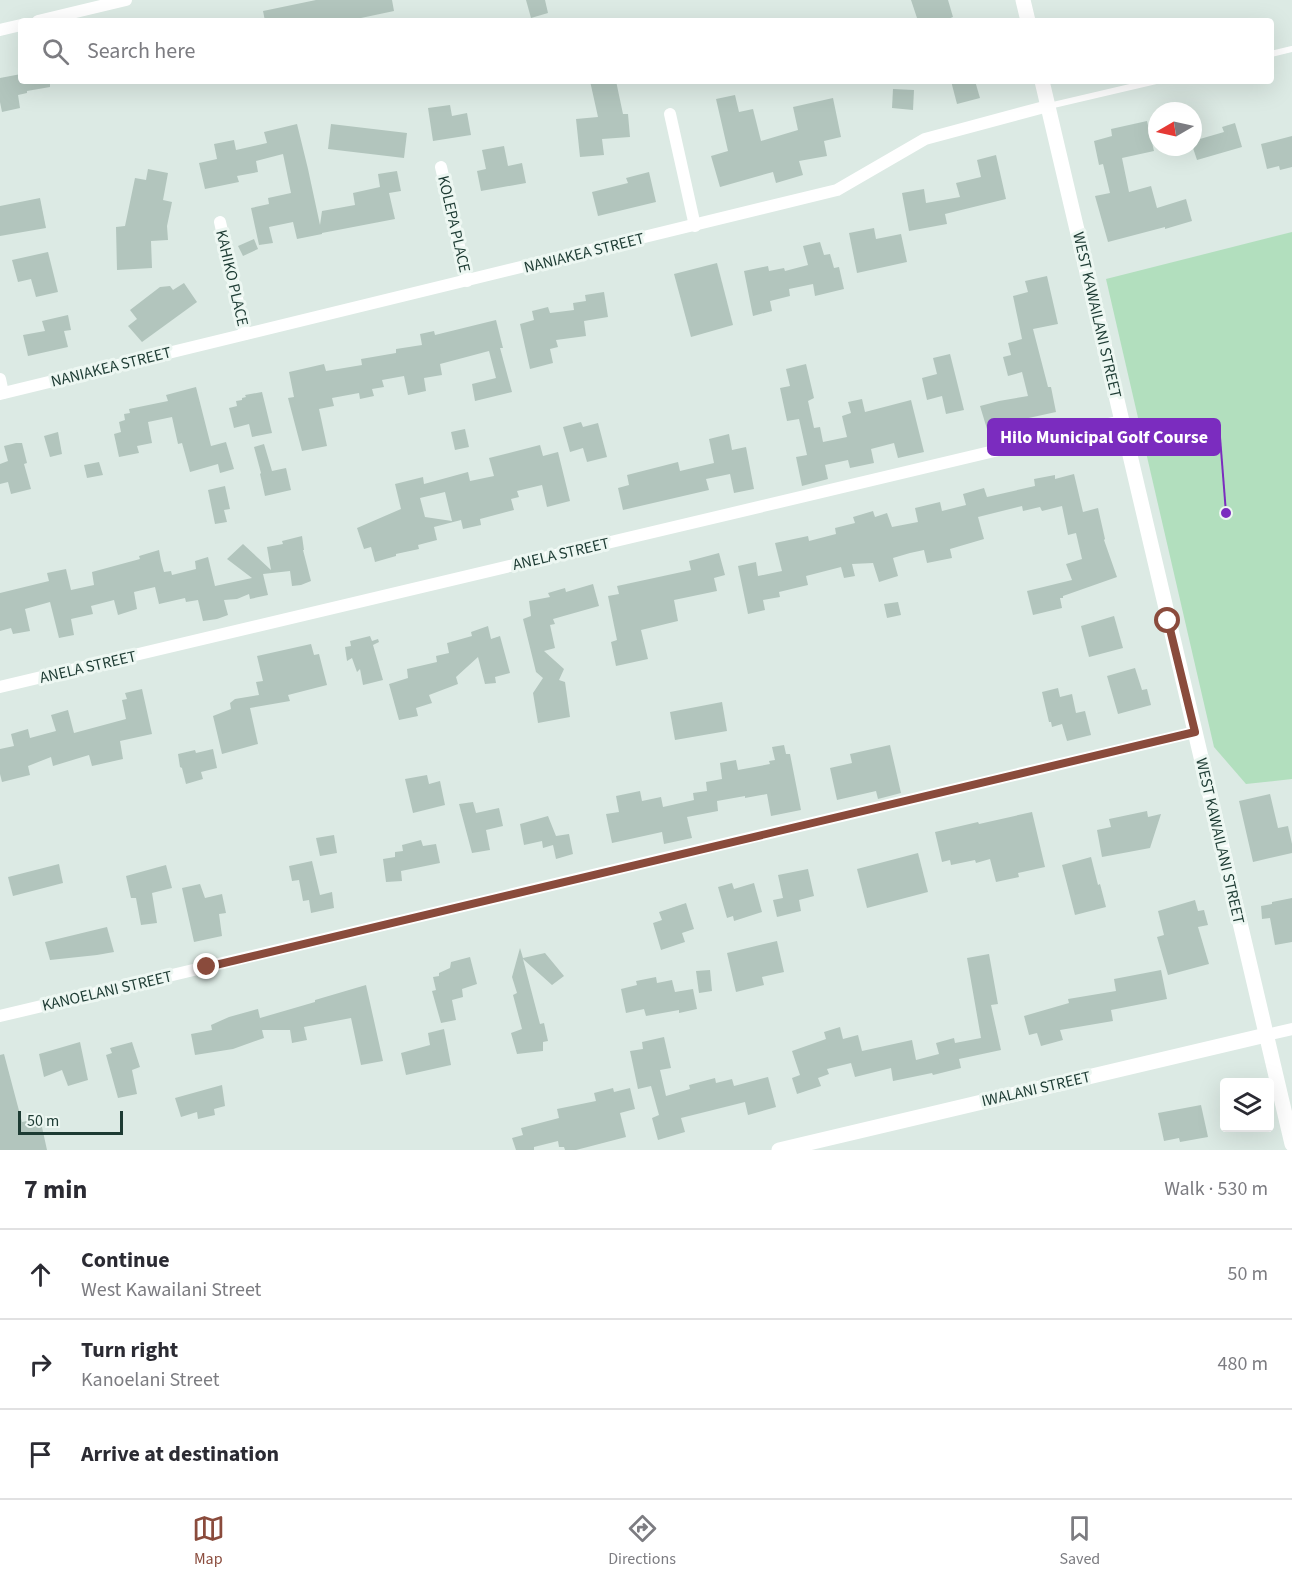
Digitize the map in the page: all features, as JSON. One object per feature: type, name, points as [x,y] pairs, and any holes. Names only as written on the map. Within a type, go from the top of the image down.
[{"type":"street","points":[[51,18],[126,0]]},
{"type":"street","points":[[1023,0],[1027,18]]},
{"type":"street","points":[[0,30],[18,26]]},
{"type":"street","name":"WEST KAWAILANI STREET","points":[[1043,84],[1292,1144]]},
{"type":"street","name":"NANIAKEA STREET","points":[[2,393],[837,190],[925,139],[1048,106]]},
{"type":"street","points":[[670,114],[695,226]]},
{"type":"street","name":"KOLEPA PLACE","points":[[441,167],[467,281]]},
{"type":"street","name":"KAHIKO PLACE","points":[[220,222],[245,334]]},
{"type":"street","points":[[0,379],[2,393]]},
{"type":"street","name":"ANELA STREET","points":[[0,687],[1121,422]]},
{"type":"street","name":"KANOELANI STREET","points":[[0,1016],[1195,732]]},
{"type":"street","name":"IWALANI STREET","points":[[779,1150],[1292,1029]]},
{"type":"lane","points":[[1274,53],[1292,49]]},
{"type":"lane","name":"NANIAKEA STREET","points":[[1048,106],[1143,84]]},
{"type":"green space","points":[[1292,232],[1292,779],[1246,784],[1214,747],[1106,279]]},
{"type":"building","points":[[316,0],[392,0],[394,11],[361,18],[264,18],[263,11]]},
{"type":"building","points":[[526,0],[545,0],[548,13],[531,18]]},
{"type":"building","points":[[911,0],[948,0],[953,17],[950,18],[917,18]]},
{"type":"building","points":[[18,75],[18,84],[50,84],[50,87],[18,95],[20,108],[2,112],[0,78]]},
{"type":"building","points":[[591,84],[617,84],[623,114],[628,114],[630,137],[602,139],[604,155],[580,157],[576,119],[598,117]]},
{"type":"building","points":[[952,84],[976,84],[980,98],[957,104]]},
{"type":"building","points":[[893,89],[914,90],[913,110],[892,108]]},
{"type":"building","points":[[735,95],[739,112],[753,109],[761,141],[798,130],[793,107],[833,98],[841,137],[824,141],[827,156],[799,161],[803,175],[776,183],[773,172],[720,187],[711,156],[728,151],[716,99]]},
{"type":"building","points":[[450,105],[452,116],[467,113],[471,135],[433,141],[428,108]]},
{"type":"building","points":[[1147,121],[1148,152],[1122,158],[1129,192],[1151,186],[1157,208],[1186,199],[1192,221],[1108,242],[1095,196],[1110,193],[1103,164],[1099,165],[1094,141],[1112,136],[1111,129]]},
{"type":"building","points":[[1235,123],[1242,147],[1197,160],[1196,156],[1202,156],[1202,138],[1224,132],[1222,127]]},
{"type":"building","points":[[297,124],[320,225],[322,211],[355,205],[353,193],[380,187],[378,174],[397,171],[401,191],[389,193],[395,219],[297,239],[293,222],[269,227],[273,243],[259,245],[251,208],[269,204],[268,198],[291,193],[283,154],[256,161],[258,172],[237,176],[239,182],[205,189],[199,163],[217,159],[214,144],[234,140],[236,150],[267,143],[264,132]]},
{"type":"building","points":[[331,124],[407,133],[404,158],[328,149]]},
{"type":"building","points":[[1292,136],[1292,167],[1280,170],[1279,166],[1267,169],[1261,144]]},
{"type":"building","points":[[504,146],[508,166],[522,163],[526,183],[481,191],[477,171],[486,169],[482,150]]},
{"type":"building","points":[[996,155],[1006,199],[945,214],[947,224],[909,231],[902,193],[924,189],[926,203],[960,197],[956,183],[981,177],[977,160]]},
{"type":"building","points":[[148,169],[168,173],[163,200],[172,202],[167,226],[168,240],[151,241],[152,268],[117,270],[116,227],[125,226],[135,178],[146,180]]},
{"type":"building","points":[[649,172],[656,202],[598,216],[592,192],[628,183],[626,178]]},
{"type":"building","points":[[40,198],[46,228],[0,236],[0,206]]},
{"type":"building","points":[[874,228],[876,239],[901,234],[907,262],[857,273],[849,233]]},
{"type":"building","points":[[254,239],[258,249],[243,256],[238,246]]},
{"type":"building","points":[[820,242],[824,255],[830,254],[834,268],[839,267],[844,289],[815,296],[813,284],[789,289],[790,296],[770,301],[772,311],[753,316],[744,271],[768,266],[769,271],[784,268],[785,271],[808,265],[803,246]]},
{"type":"building","points":[[48,252],[58,292],[36,297],[31,279],[18,282],[12,260]]},
{"type":"building","points":[[717,263],[733,325],[691,337],[674,274]]},
{"type":"building","points":[[1047,276],[1058,324],[1033,329],[1048,387],[1051,387],[1056,412],[987,429],[980,406],[1028,396],[1022,372],[1008,376],[1003,357],[1011,355],[1008,343],[1022,339],[1013,296],[1028,292],[1025,281]]},
{"type":"building","points":[[184,283],[197,302],[142,342],[128,326],[137,319],[130,310],[160,287],[170,286],[173,290]]},
{"type":"building","points":[[604,292],[608,317],[584,321],[586,336],[556,340],[558,347],[550,349],[553,363],[530,369],[520,324],[534,320],[532,311],[548,307],[550,313],[574,310],[573,303],[586,301],[585,295]]},
{"type":"building","points":[[68,315],[71,330],[64,331],[68,347],[28,356],[23,335],[45,331],[42,321]]},
{"type":"building","points":[[496,320],[503,348],[500,348],[512,392],[475,401],[472,384],[496,378],[489,351],[440,364],[442,375],[424,378],[426,391],[408,395],[404,376],[382,380],[384,387],[372,389],[374,396],[360,399],[359,393],[332,398],[334,406],[319,409],[327,446],[302,451],[288,398],[294,397],[289,372],[324,364],[326,371],[362,365],[361,359],[396,353],[396,349],[422,345],[420,334],[434,331],[435,335]]},
{"type":"building","points":[[950,354],[964,410],[946,414],[942,396],[927,400],[922,378],[937,374],[933,358]]},
{"type":"building","points":[[806,364],[814,398],[808,401],[814,428],[820,427],[823,442],[847,437],[842,416],[851,413],[848,402],[862,399],[865,412],[911,400],[924,452],[898,458],[894,443],[871,449],[874,463],[850,468],[848,460],[825,465],[828,479],[802,486],[796,457],[807,455],[799,419],[787,421],[780,388],[790,386],[786,369]]},
{"type":"building","points":[[196,387],[211,446],[226,442],[234,469],[220,473],[218,464],[190,472],[182,443],[178,444],[172,417],[148,422],[152,443],[137,446],[139,453],[119,457],[114,434],[121,432],[119,422],[125,420],[124,414],[130,413],[129,409],[168,401],[166,395]]},
{"type":"building","points":[[262,392],[272,433],[252,437],[249,424],[234,428],[229,408],[237,406],[236,401],[242,400],[246,397],[245,395]]},
{"type":"building","points":[[581,422],[583,427],[598,423],[607,457],[587,462],[583,448],[570,452],[563,427]]},
{"type":"building","points":[[465,429],[469,447],[455,450],[451,432]]},
{"type":"building","points":[[58,432],[62,454],[50,457],[44,436]]},
{"type":"building","points":[[729,434],[732,450],[746,447],[754,489],[734,493],[730,474],[706,479],[709,490],[623,510],[618,488],[629,485],[627,475],[678,462],[680,471],[714,463],[709,439]]},
{"type":"building","points":[[22,443],[27,463],[24,464],[31,489],[11,494],[8,482],[0,484],[0,464],[8,461],[4,446]]},
{"type":"building","points":[[264,444],[272,471],[286,468],[291,490],[265,496],[254,447]]},
{"type":"building","points":[[540,445],[543,456],[558,452],[570,501],[547,507],[542,485],[517,491],[519,497],[511,499],[514,510],[480,519],[481,525],[463,529],[461,520],[434,527],[437,540],[418,545],[419,549],[375,562],[371,547],[364,549],[357,528],[401,509],[395,484],[423,477],[424,484],[468,472],[470,481],[494,476],[489,458]],"holes":[[[445,492],[452,521],[425,517],[420,498]]]},
{"type":"building","points":[[99,462],[103,475],[87,478],[84,465]]},
{"type":"building","points":[[1074,474],[1083,512],[1098,508],[1104,540],[1117,577],[1063,596],[1060,598],[1062,608],[1033,615],[1027,591],[1072,580],[1066,564],[1082,559],[1076,533],[1068,535],[1062,506],[1042,511],[1040,507],[1023,511],[1022,506],[978,517],[984,539],[950,549],[952,558],[927,563],[924,550],[893,558],[898,576],[879,582],[873,563],[852,564],[855,576],[844,578],[841,567],[806,576],[808,585],[779,592],[780,597],[763,600],[765,610],[748,614],[738,566],[756,562],[758,576],[782,571],[775,543],[808,536],[809,541],[836,534],[835,528],[855,523],[853,517],[873,511],[875,517],[887,513],[892,527],[918,522],[915,508],[940,502],[942,511],[966,505],[963,494],[984,488],[987,497],[1035,486],[1034,479],[1055,475],[1055,479]]},
{"type":"building","points":[[225,486],[230,509],[224,510],[227,522],[215,524],[208,490]]},
{"type":"building","points":[[302,536],[311,581],[292,586],[290,571],[263,574],[268,595],[250,599],[249,594],[237,599],[224,600],[228,615],[217,619],[203,621],[198,600],[186,602],[185,598],[159,604],[155,587],[134,592],[137,609],[118,615],[114,600],[91,606],[93,614],[71,619],[74,635],[59,638],[50,602],[25,609],[30,631],[13,634],[11,628],[0,631],[0,593],[49,581],[47,573],[66,569],[71,590],[94,585],[92,572],[140,559],[139,556],[159,550],[164,572],[171,571],[172,575],[196,569],[195,561],[208,557],[215,586],[252,578],[227,559],[243,544],[271,570],[267,547],[283,544],[282,541]]},
{"type":"building","points":[[719,553],[725,575],[714,578],[717,591],[674,600],[678,621],[641,630],[648,659],[616,666],[611,642],[617,640],[608,596],[619,594],[617,586],[691,570],[689,561]]},
{"type":"building","points":[[593,584],[599,606],[553,619],[555,624],[550,625],[555,648],[544,651],[564,669],[559,680],[565,682],[570,717],[538,723],[533,693],[543,678],[536,672],[523,619],[531,616],[529,601],[550,597],[548,593],[565,588],[566,592]]},
{"type":"building","points":[[898,602],[901,615],[887,618],[884,604]]},
{"type":"building","points":[[1114,616],[1123,648],[1089,657],[1081,626]]},
{"type":"building","points":[[488,626],[491,639],[500,636],[510,673],[495,677],[496,683],[485,684],[478,657],[456,677],[458,684],[429,695],[432,703],[416,708],[418,716],[399,720],[389,684],[408,678],[407,669],[437,662],[436,656],[449,653],[447,643],[472,636],[471,632]]},
{"type":"building","points":[[370,636],[372,641],[378,639],[379,642],[373,645],[383,680],[363,685],[360,669],[357,672],[352,658],[347,661],[345,647],[351,646],[350,641]]},
{"type":"building","points":[[311,644],[314,655],[319,654],[327,685],[288,695],[290,701],[250,708],[258,744],[222,754],[213,716],[231,709],[230,703],[235,699],[259,695],[256,682],[263,681],[257,656]]},
{"type":"building","points":[[1135,668],[1142,690],[1147,689],[1151,705],[1118,714],[1107,676]]},
{"type":"building","points":[[1058,688],[1060,697],[1072,694],[1076,713],[1085,711],[1091,735],[1067,741],[1062,724],[1052,727],[1042,692]]},
{"type":"building","points":[[142,689],[152,734],[120,741],[123,759],[92,766],[89,755],[53,766],[51,757],[28,766],[30,775],[2,782],[0,749],[14,746],[11,734],[28,729],[30,738],[56,731],[51,715],[68,710],[74,733],[126,719],[122,700],[127,699],[125,693]]},
{"type":"building","points":[[722,702],[727,731],[675,740],[670,712]]},
{"type":"building","points":[[784,745],[786,754],[790,754],[801,810],[771,816],[767,794],[745,798],[745,796],[717,801],[718,811],[687,817],[692,838],[664,844],[662,832],[612,843],[606,814],[619,812],[616,796],[640,791],[642,801],[661,797],[663,807],[694,800],[693,793],[707,791],[706,782],[722,779],[720,763],[736,760],[738,770],[770,764],[769,761],[775,760],[772,747]]},
{"type":"building","points":[[890,745],[901,793],[878,799],[876,791],[837,800],[830,768],[852,763],[850,754]]},
{"type":"building","points":[[213,749],[217,768],[201,772],[203,779],[186,784],[178,754]]},
{"type":"building","points":[[427,775],[429,784],[440,781],[445,805],[413,813],[405,779]]},
{"type":"building","points":[[1270,794],[1278,828],[1288,826],[1292,853],[1253,862],[1239,801]]},
{"type":"building","points":[[473,802],[476,813],[499,808],[503,826],[486,830],[490,850],[472,853],[459,804]]},
{"type":"building","points":[[1147,811],[1148,817],[1161,814],[1150,848],[1102,857],[1097,830],[1111,827],[1109,819]]},
{"type":"building","points":[[1032,812],[1045,867],[1018,873],[1019,877],[996,882],[990,859],[976,863],[975,860],[951,865],[950,860],[942,862],[935,832]]},
{"type":"building","points":[[548,816],[556,836],[569,834],[573,854],[556,859],[553,845],[543,848],[542,841],[524,845],[520,824]]},
{"type":"building","points":[[334,835],[337,853],[320,856],[316,838]]},
{"type":"building","points":[[421,840],[423,846],[436,844],[440,863],[401,871],[402,881],[386,882],[383,859],[395,857],[395,852],[403,851],[402,845]]},
{"type":"building","points":[[918,853],[928,892],[867,908],[857,869]]},
{"type":"building","points":[[1091,857],[1106,907],[1075,915],[1062,865]]},
{"type":"building","points":[[312,861],[320,895],[332,892],[334,908],[311,913],[309,900],[303,901],[299,880],[292,881],[289,866]]},
{"type":"building","points":[[59,864],[63,883],[13,896],[8,877]]},
{"type":"building","points":[[166,865],[172,888],[152,893],[157,923],[141,925],[136,898],[131,898],[126,876]]},
{"type":"building","points":[[808,869],[814,896],[799,900],[801,911],[777,917],[773,900],[783,898],[778,875]]},
{"type":"building","points":[[732,883],[734,889],[754,883],[762,912],[734,921],[733,916],[727,918],[718,887]]},
{"type":"building","points":[[200,884],[205,898],[222,894],[226,913],[219,914],[222,936],[194,942],[182,888]]},
{"type":"building","points":[[1292,898],[1292,942],[1275,945],[1270,918],[1262,919],[1261,906]]},
{"type":"building","points":[[1195,900],[1198,911],[1204,910],[1208,925],[1198,927],[1209,964],[1168,975],[1157,937],[1164,935],[1158,911]]},
{"type":"building","points":[[686,903],[694,929],[682,933],[685,942],[661,950],[653,923],[662,920],[659,912]]},
{"type":"building","points":[[107,927],[114,952],[50,960],[45,942]]},
{"type":"building","points":[[777,941],[784,972],[762,977],[764,985],[736,992],[727,953]]},
{"type":"building","points":[[520,948],[523,958],[545,953],[564,976],[552,985],[523,959],[540,1024],[544,1023],[548,1041],[543,1042],[543,1051],[517,1054],[511,1033],[522,1029],[513,995],[517,993],[512,977]]},
{"type":"building","points":[[989,954],[998,1004],[991,1005],[1001,1050],[959,1059],[961,1068],[893,1081],[891,1068],[855,1077],[851,1063],[827,1069],[829,1074],[818,1078],[821,1086],[797,1094],[792,1078],[800,1075],[792,1051],[826,1039],[824,1032],[840,1027],[843,1039],[858,1035],[862,1051],[912,1040],[916,1060],[939,1054],[936,1043],[954,1038],[955,1043],[981,1038],[967,958]]},
{"type":"building","points":[[470,957],[477,984],[462,989],[463,997],[452,1000],[456,1020],[441,1023],[432,991],[436,990],[433,977],[439,976],[439,973],[450,968],[451,962]]},
{"type":"building","points":[[710,970],[712,991],[699,993],[696,971]]},
{"type":"building","points":[[1161,970],[1167,999],[1111,1010],[1113,1021],[1060,1030],[1063,1040],[1041,1046],[1037,1033],[1029,1035],[1024,1016],[1069,1003],[1068,999],[1116,991],[1114,979]]},
{"type":"building","points":[[656,977],[657,983],[672,980],[675,992],[693,989],[697,1009],[646,1016],[644,1009],[626,1013],[621,989],[637,985],[636,981]]},
{"type":"building","points":[[366,985],[383,1061],[361,1065],[351,1018],[304,1027],[307,1040],[292,1043],[290,1030],[262,1030],[264,1038],[233,1049],[195,1055],[191,1034],[212,1030],[211,1025],[229,1017],[258,1009],[260,1018]]},
{"type":"building","points":[[444,1029],[451,1065],[406,1075],[401,1053],[430,1045],[428,1033]]},
{"type":"building","points":[[664,1037],[671,1068],[660,1070],[666,1096],[690,1089],[689,1085],[715,1078],[716,1083],[732,1079],[734,1086],[768,1077],[776,1107],[748,1115],[745,1102],[681,1118],[685,1132],[658,1140],[652,1118],[659,1115],[651,1086],[638,1089],[630,1051],[643,1049],[642,1042]]},
{"type":"building","points":[[80,1042],[88,1080],[68,1086],[62,1070],[44,1077],[39,1054]]},
{"type":"building","points":[[132,1042],[140,1067],[132,1070],[137,1094],[118,1098],[106,1055],[112,1053],[110,1048]]},
{"type":"building","points":[[4,1054],[22,1122],[40,1118],[47,1150],[0,1150],[0,1055]]},
{"type":"building","points":[[222,1085],[225,1106],[214,1109],[215,1115],[198,1119],[197,1112],[181,1117],[175,1098]]},
{"type":"building","points":[[613,1088],[614,1092],[630,1088],[635,1109],[620,1113],[626,1137],[576,1150],[565,1150],[564,1147],[559,1147],[558,1141],[534,1147],[534,1150],[516,1150],[512,1138],[523,1135],[521,1128],[559,1118],[557,1109],[596,1101],[594,1093]]},
{"type":"building","points":[[1201,1105],[1208,1137],[1180,1142],[1179,1138],[1164,1141],[1158,1113]]},
{"type":"place","name":"Hilo Municipal Golf Course","points":[[1226,513]]},
{"type":"route","points":[[207,967],[1195,732],[1168,621]]}]
